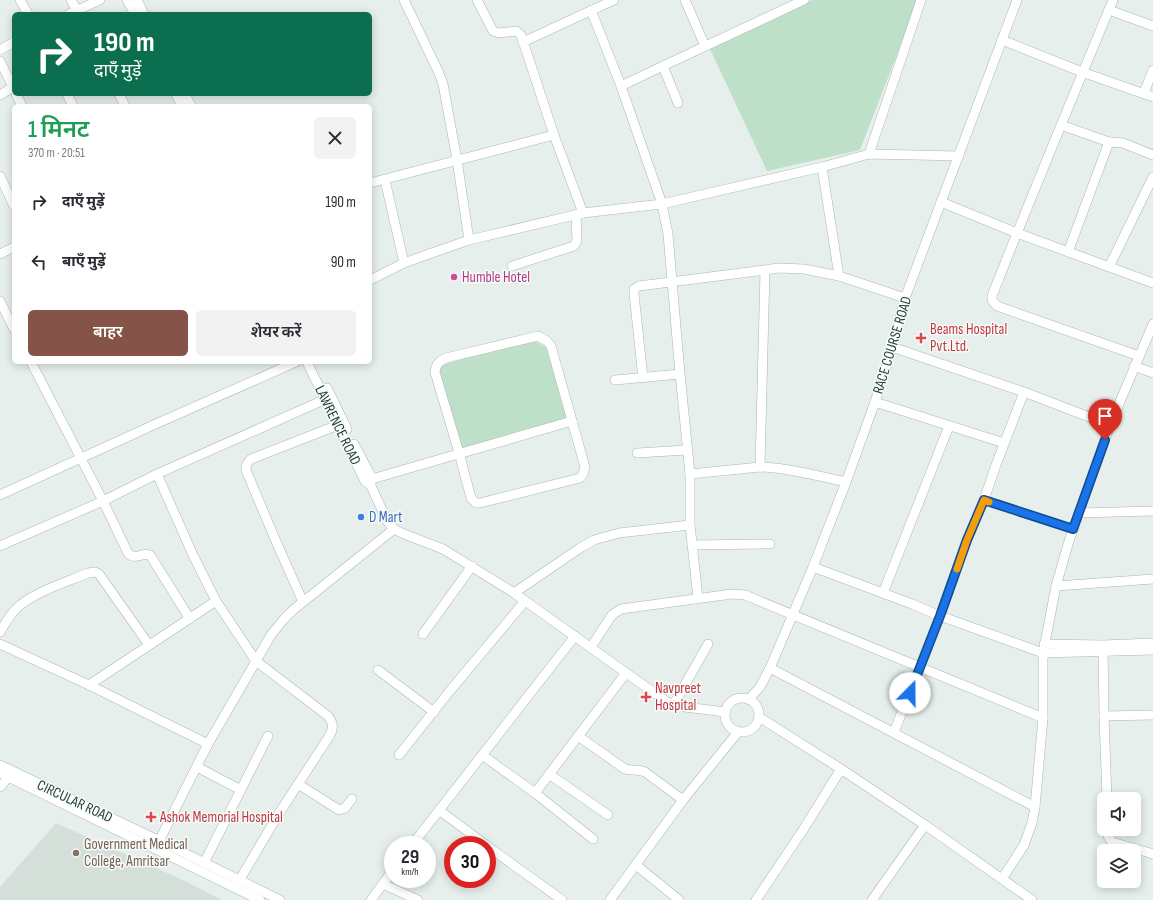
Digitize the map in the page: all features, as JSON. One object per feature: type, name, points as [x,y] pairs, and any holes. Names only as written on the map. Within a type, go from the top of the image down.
[{"type":"street","points":[[20,0],[27,12]]},
{"type":"street","points":[[72,0],[75,12]]},
{"type":"street","points":[[77,12],[100,0]]},
{"type":"street","points":[[127,0],[134,12]]},
{"type":"street","points":[[137,0],[143,12]]},
{"type":"street","points":[[404,0],[443,84],[457,160],[469,240]]},
{"type":"street","points":[[477,0],[493,31],[499,33],[516,31],[521,35],[579,213],[577,241],[574,246],[512,266]]},
{"type":"street","points":[[523,42],[614,0]]},
{"type":"street","points":[[685,0],[705,46]]},
{"type":"street","points":[[621,86],[804,0]]},
{"type":"street","points":[[869,154],[921,0]]},
{"type":"street","name":"RACE COURSE ROAD","points":[[760,687],[770,668],[813,567],[846,482],[875,402],[906,298],[1017,0]]},
{"type":"street","points":[[1113,0],[1082,72],[1017,233],[992,296],[992,300],[997,306],[1139,356]]},
{"type":"street","points":[[591,10],[621,86],[662,204],[668,234],[690,474],[690,525],[698,598]]},
{"type":"street","points":[[1109,10],[1153,26]]},
{"type":"street","points":[[1002,40],[1082,72],[1153,96]]},
{"type":"street","points":[[0,50],[12,43]]},
{"type":"street","points":[[0,61],[12,86]]},
{"type":"street","points":[[663,66],[678,103]]},
{"type":"street","points":[[1144,93],[1153,70]]},
{"type":"street","points":[[0,95],[12,91]]},
{"type":"street","points":[[1061,125],[1109,142],[1123,143],[1153,156]]},
{"type":"street","points":[[372,183],[554,135]]},
{"type":"street","points":[[1068,252],[1109,142]]},
{"type":"street","points":[[372,276],[469,240],[579,213],[662,204],[822,167],[869,154],[958,156]]},
{"type":"street","points":[[822,167],[839,276]]},
{"type":"street","points":[[0,176],[12,202]]},
{"type":"street","points":[[1109,267],[1153,177]]},
{"type":"street","points":[[385,180],[404,263]]},
{"type":"street","points":[[941,202],[1017,233],[1153,283]]},
{"type":"street","points":[[0,254],[12,248]]},
{"type":"street","points":[[643,378],[634,294],[634,289],[640,286],[788,267],[839,276],[906,298]]},
{"type":"street","points":[[760,467],[765,270]]},
{"type":"street","points":[[0,301],[3,314],[12,325]]},
{"type":"street","points":[[1002,879],[1024,844],[1032,823],[1035,807],[1043,718],[1044,648],[1056,586],[1073,529],[1110,425],[1153,324]]},
{"type":"street","points":[[538,336],[547,341],[551,346],[572,421],[585,467],[584,474],[580,478],[476,503],[471,498],[435,372],[436,367],[438,363],[446,358],[538,336]]},
{"type":"street","points":[[892,348],[1024,392],[1110,425]]},
{"type":"street","points":[[32,364],[103,501],[128,553],[133,557],[144,553],[152,557],[190,619]]},
{"type":"street","points":[[0,495],[291,364]]},
{"type":"street","name":"LAWRENCE ROAD","points":[[308,364],[338,425],[369,482]]},
{"type":"street","name":"LAWRENCE ROAD","points":[[315,364],[356,448],[386,521],[394,529]]},
{"type":"street","points":[[1134,366],[1153,373]]},
{"type":"street","points":[[615,380],[680,374]]},
{"type":"street","points":[[894,732],[940,616],[967,540],[984,500],[1024,392]]},
{"type":"street","points":[[0,546],[103,501],[157,474],[326,399]]},
{"type":"street","points":[[875,402],[1004,443]]},
{"type":"street","points":[[369,482],[459,453],[572,421]]},
{"type":"street","points":[[304,602],[275,539],[246,470],[246,466],[252,459],[338,425]]},
{"type":"street","points":[[883,593],[949,426]]},
{"type":"street","points":[[637,453],[687,450]]},
{"type":"street","points":[[690,474],[760,467],[782,469],[846,482]]},
{"type":"street","points":[[157,474],[181,529],[216,602],[256,661],[328,716],[333,724],[333,729],[330,736],[278,815],[239,880]]},
{"type":"street","points":[[984,500],[1073,529]]},
{"type":"street","points":[[1079,513],[1153,512]]},
{"type":"street","points":[[514,593],[594,540],[619,533],[690,525]]},
{"type":"street","points":[[158,845],[208,744],[271,635],[293,610],[394,529],[443,549],[472,566],[514,593],[667,702],[725,712]]},
{"type":"street","points":[[692,545],[770,544]]},
{"type":"street","points":[[423,634],[472,566]]},
{"type":"street","points":[[813,567],[940,616],[1044,648],[1153,650]]},
{"type":"street","points":[[0,632],[16,609],[30,598],[92,572],[99,574],[148,645]]},
{"type":"street","points":[[1056,586],[1153,579]]},
{"type":"street","points":[[591,647],[612,615],[620,609],[739,594],[792,614],[1043,718]]},
{"type":"street","points":[[399,755],[525,601]]},
{"type":"street","points":[[89,685],[148,645],[216,602]]},
{"type":"street","points":[[419,836],[575,636]]},
{"type":"street","points":[[1103,648],[1153,643]]},
{"type":"street","points":[[0,644],[89,685],[208,744]]},
{"type":"street","points":[[674,704],[708,644]]},
{"type":"street","points":[[1103,648],[1107,792]]},
{"type":"street","points":[[770,668],[1035,807]]},
{"type":"street","points":[[378,670],[434,712]]},
{"type":"street","points":[[535,793],[626,673]]},
{"type":"street","points":[[749,699],[760,687]]},
{"type":"street","points":[[760,687],[759,713],[756,724],[746,732],[738,732],[734,730],[726,720],[725,712],[727,707],[734,700],[744,698],[749,699],[756,705],[759,713],[925,825],[1032,900]]},
{"type":"street","points":[[1104,716],[1153,715]]},
{"type":"street","points":[[610,900],[683,800],[738,732]]},
{"type":"street","points":[[204,863],[268,736]]},
{"type":"street","points":[[578,736],[625,769],[642,770],[683,800]]},
{"type":"street","points":[[482,755],[535,793],[594,839]]},
{"type":"street","name":"CIRCULAR ROAD","points":[[0,765],[7,774],[158,845],[260,900]]},
{"type":"street","points":[[197,767],[241,790]]},
{"type":"street","points":[[756,900],[841,769]]},
{"type":"street","points":[[0,787],[7,774]]},
{"type":"street","points":[[549,774],[608,815]]},
{"type":"street","points":[[298,784],[340,810],[345,808],[352,799]]},
{"type":"street","points":[[439,810],[473,836]]},
{"type":"street","points":[[872,900],[925,825]]},
{"type":"street","points":[[1108,836],[1112,842],[1153,854]]},
{"type":"street","name":"CIRCULAR ROAD","points":[[158,845],[204,863],[280,900]]},
{"type":"street","points":[[496,853],[562,900]]},
{"type":"street","points":[[636,865],[679,900]]},
{"type":"street","points":[[371,900],[383,884],[418,900]]},
{"type":"shaded area","name":"Government Medical College, Amritsar","points":[[56,823],[187,882],[222,900],[0,900],[0,887]]},
{"type":"green space","points":[[812,0],[918,0],[860,150],[767,171],[710,49]]},
{"type":"green space","points":[[532,339],[547,348],[568,418],[462,449],[438,366]]},
{"type":"slow traffic","points":[[957,569],[967,540],[984,500],[989,502]]},
{"type":"place","name":"Humble Hotel","points":[[454,277]]},
{"type":"place","name":"Beams Hospital Pvt.Ltd.","points":[[921,338]]},
{"type":"place","name":"D Mart","points":[[361,517]]},
{"type":"place","name":"Navpreet Hospital","points":[[646,697]]},
{"type":"place","name":"Ashok Memorial Hospital","points":[[151,817]]},
{"type":"place","name":"Government Medical College, Amritsar","points":[[76,853]]},
{"type":"route","points":[[910,693],[940,616],[967,540],[984,500],[1073,529],[1105,440]]}]
